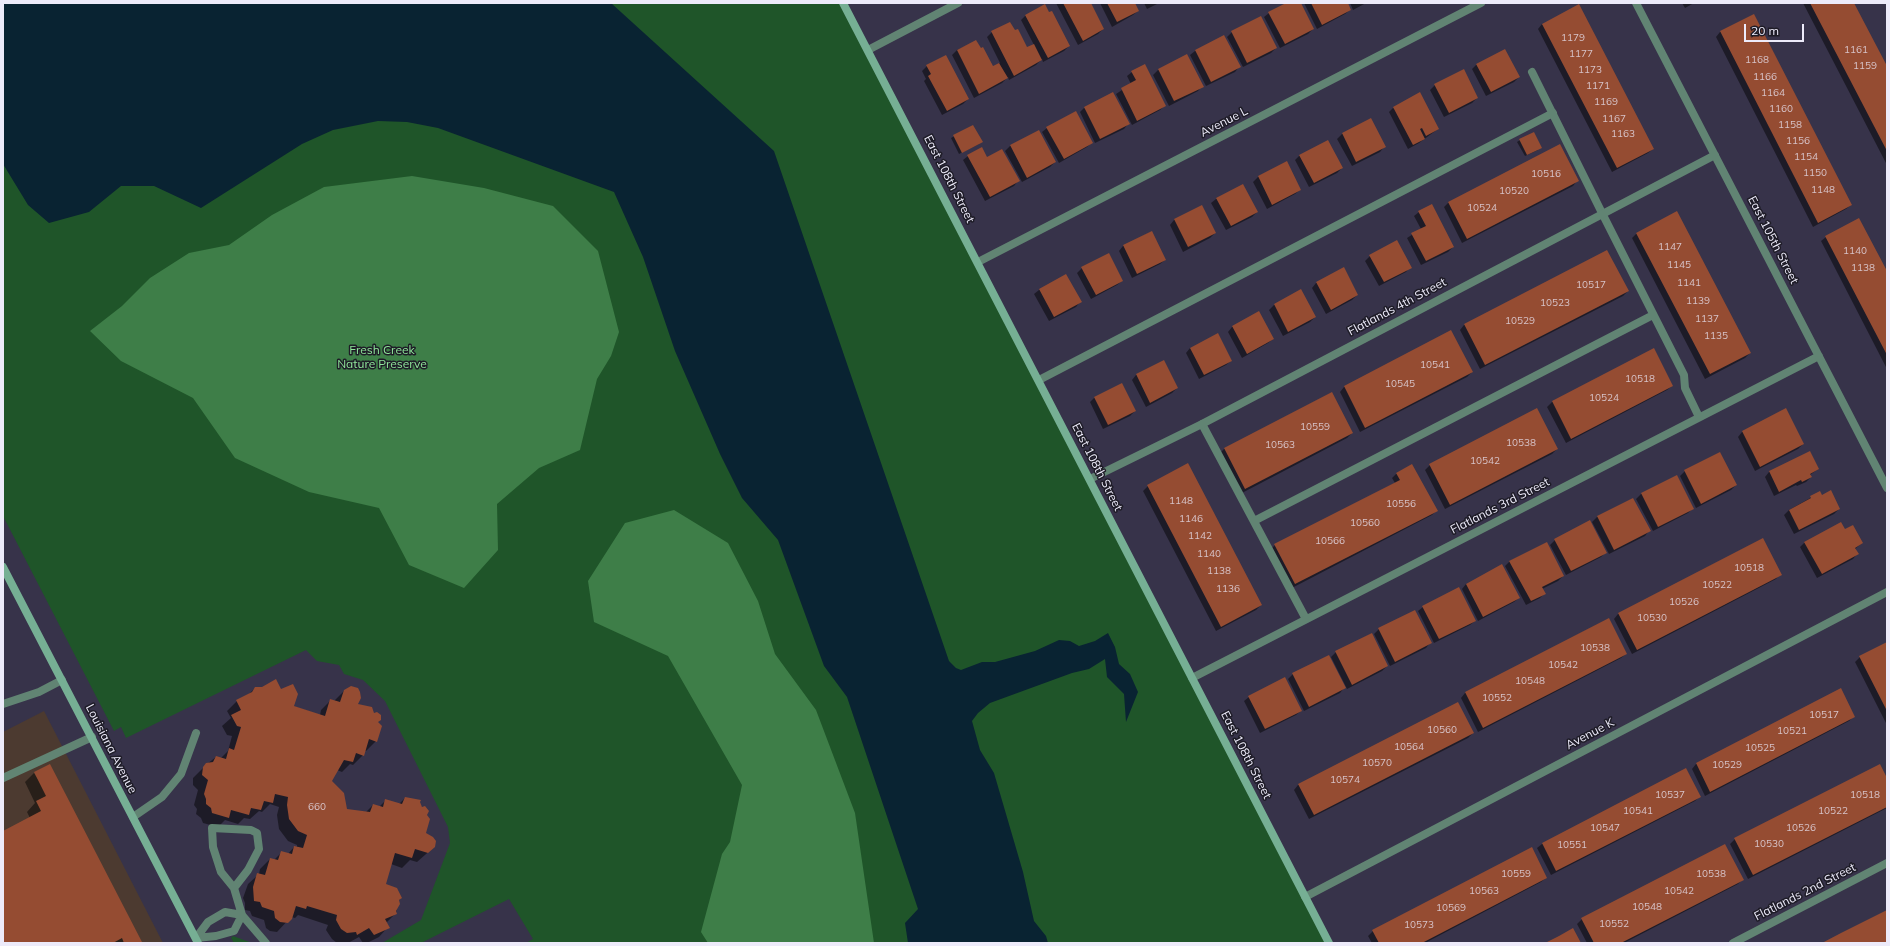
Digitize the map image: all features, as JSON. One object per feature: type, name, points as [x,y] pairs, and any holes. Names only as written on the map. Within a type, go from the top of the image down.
[{"type":"street","name":"East 108th Street","points":[[843,3],[1329,943]]},
{"type":"street","points":[[868,50],[958,3]]},
{"type":"street","name":"Avenue L","points":[[978,262],[1481,3]]},
{"type":"street","name":"East 105th Street","points":[[1636,3],[1887,488]]},
{"type":"street","points":[[1532,72],[1684,375],[1685,388],[1699,417]]},
{"type":"street","points":[[1039,380],[1553,113]]},
{"type":"street","name":"Flatlands 4th Street","points":[[1090,479],[1202,424],[1715,155]]},
{"type":"street","points":[[1254,521],[1653,314]]},
{"type":"street","name":"Flatlands 3rd Street","points":[[1192,678],[1819,356]]},
{"type":"street","points":[[1202,424],[1306,619]]},
{"type":"street","name":"Louisiana Avenue","points":[[3,567],[197,941]]},
{"type":"street","name":"Avenue K","points":[[1305,897],[1887,592]]},
{"type":"street","points":[[5,701],[39,692],[62,680]]},
{"type":"street","points":[[133,816],[162,797],[181,774],[196,733]]},
{"type":"street","points":[[3,778],[92,737]]},
{"type":"street","points":[[234,888],[248,870],[259,849],[257,833],[251,830],[212,828],[213,847],[221,872],[234,888],[242,915],[266,943]]},
{"type":"street","name":"Flatlands 2nd Street","points":[[1733,943],[1887,863]]},
{"type":"street","points":[[197,941],[208,922],[225,912],[242,915]]},
{"type":"street","points":[[197,941],[234,931],[242,915]]},
{"type":"shaded area","points":[[44,711],[163,943],[3,943],[3,732]]},
{"type":"green space","points":[[584,3],[839,3],[1329,943],[1023,943]]},
{"type":"green space","name":"Fresh Creek Nature Preserve","points":[[312,112],[441,118],[618,188],[794,537],[932,911],[921,943],[526,943],[533,939],[509,899],[421,943],[382,943],[421,920],[450,843],[448,827],[385,701],[363,680],[344,674],[339,665],[317,661],[306,650],[126,738],[121,727],[114,731],[3,516],[3,118]]},
{"type":"green space","points":[[412,176],[484,188],[553,206],[598,251],[619,332],[611,356],[597,379],[580,450],[539,468],[497,504],[498,550],[464,588],[409,565],[379,508],[309,492],[235,458],[193,398],[121,361],[90,331],[122,306],[150,278],[189,253],[229,245],[272,215],[324,187]]},
{"type":"green space","points":[[674,510],[728,543],[758,601],[775,654],[816,710],[855,813],[874,943],[708,943],[701,932],[722,854],[730,842],[742,785],[668,656],[594,622],[588,581],[625,523]]},
{"type":"green space","points":[[233,936],[252,943],[234,943],[231,938]]},
{"type":"water","points":[[3,3],[611,3],[774,151],[949,661],[956,668],[961,670],[982,662],[995,662],[1035,651],[1059,640],[1070,641],[1079,646],[1095,641],[1108,633],[1115,647],[1119,664],[1130,674],[1138,692],[1126,722],[1124,694],[1107,677],[1105,659],[1089,669],[1072,673],[990,703],[978,713],[972,721],[980,750],[994,773],[1023,872],[1034,921],[1046,936],[1048,943],[908,943],[905,923],[918,909],[847,697],[824,666],[778,540],[742,498],[720,454],[675,351],[643,257],[614,192],[438,128],[407,122],[378,121],[333,130],[302,144],[201,208],[154,186],[121,186],[89,212],[49,223],[28,205],[3,164]]},
{"type":"building","points":[[1063,3],[1091,3],[1104,29],[1083,41]]},
{"type":"building","points":[[1107,3],[1135,3],[1139,11],[1117,22]]},
{"type":"building","points":[[1286,3],[1301,3],[1314,29],[1285,44],[1268,12]]},
{"type":"building","points":[[1311,3],[1348,3],[1351,10],[1322,25]]},
{"type":"building","points":[[1810,3],[1854,3],[1887,66],[1887,151]]},
{"type":"building","points":[[1045,4],[1049,12],[1052,11],[1070,46],[1048,58],[1025,15]]},
{"type":"building","points":[[1579,4],[1654,149],[1617,168],[1542,24]]},
{"type":"building","points":[[1754,14],[1852,205],[1818,223],[1720,31]]},
{"type":"building","points":[[1261,16],[1277,48],[1247,63],[1231,31]]},
{"type":"building","points":[[1010,22],[1015,30],[1018,29],[1027,47],[1034,44],[1042,60],[1014,76],[991,31]]},
{"type":"building","points":[[1224,35],[1241,67],[1211,82],[1195,50]]},
{"type":"building","points":[[976,40],[981,48],[983,47],[993,66],[999,63],[1008,78],[979,94],[957,50]]},
{"type":"building","points":[[1505,49],[1520,77],[1491,92],[1476,64]]},
{"type":"building","points":[[1187,54],[1204,87],[1174,101],[1158,69]]},
{"type":"building","points":[[946,55],[969,99],[947,111],[928,76],[931,74],[926,65]]},
{"type":"building","points":[[1145,64],[1166,106],[1137,121],[1121,88],[1136,80],[1131,71]]},
{"type":"building","points":[[1464,69],[1478,98],[1449,113],[1434,84]]},
{"type":"building","points":[[1113,92],[1130,124],[1100,139],[1084,107]]},
{"type":"building","points":[[1420,92],[1439,129],[1426,136],[1422,128],[1420,129],[1425,139],[1413,145],[1393,107]]},
{"type":"building","points":[[1076,111],[1093,143],[1064,159],[1046,127]]},
{"type":"building","points":[[1371,118],[1386,147],[1356,162],[1342,133]]},
{"type":"building","points":[[973,125],[983,142],[962,153],[953,135]]},
{"type":"building","points":[[1039,130],[1056,162],[1027,178],[1010,145]]},
{"type":"building","points":[[1534,132],[1542,148],[1527,155],[1519,139]]},
{"type":"building","points":[[1328,140],[1343,168],[1314,183],[1299,155]]},
{"type":"building","points":[[1560,144],[1579,181],[1467,239],[1448,202]]},
{"type":"building","points":[[982,147],[987,157],[1002,149],[1020,181],[990,197],[967,155]]},
{"type":"building","points":[[1287,161],[1301,190],[1272,205],[1258,176]]},
{"type":"building","points":[[1243,184],[1258,212],[1231,226],[1216,198]]},
{"type":"building","points":[[1432,204],[1454,247],[1426,261],[1411,233],[1426,226],[1418,211]]},
{"type":"building","points":[[1202,205],[1216,233],[1188,247],[1174,219]]},
{"type":"building","points":[[1677,211],[1751,353],[1710,374],[1636,233]]},
{"type":"building","points":[[1859,218],[1887,271],[1887,355],[1825,236]]},
{"type":"building","points":[[1152,231],[1166,260],[1137,274],[1123,245]]},
{"type":"building","points":[[1397,240],[1412,268],[1384,282],[1369,255]]},
{"type":"building","points":[[1607,250],[1629,291],[1485,365],[1464,324]]},
{"type":"building","points":[[1109,253],[1123,281],[1096,295],[1081,267]]},
{"type":"building","points":[[1344,267],[1358,295],[1331,310],[1316,282]]},
{"type":"building","points":[[1066,274],[1082,302],[1054,317],[1039,289]]},
{"type":"building","points":[[1301,289],[1316,317],[1288,332],[1274,304]]},
{"type":"building","points":[[1259,311],[1274,339],[1247,354],[1232,326]]},
{"type":"building","points":[[1451,330],[1473,372],[1365,428],[1344,386]]},
{"type":"building","points":[[1218,333],[1232,361],[1204,375],[1190,348]]},
{"type":"building","points":[[1654,348],[1673,386],[1571,439],[1552,401]]},
{"type":"building","points":[[1164,360],[1178,388],[1150,403],[1136,374]]},
{"type":"building","points":[[1122,383],[1136,411],[1108,425],[1094,397]]},
{"type":"building","points":[[1332,392],[1353,433],[1245,489],[1224,448]]},
{"type":"building","points":[[1537,408],[1558,449],[1450,505],[1429,464]]},
{"type":"building","points":[[1786,408],[1804,444],[1760,467],[1742,431]]},
{"type":"building","points":[[1810,451],[1819,469],[1810,474],[1812,477],[1802,482],[1801,480],[1779,492],[1769,471]]},
{"type":"building","points":[[1720,452],[1737,485],[1701,504],[1684,470]]},
{"type":"building","points":[[1188,463],[1262,605],[1221,627],[1147,485]]},
{"type":"building","points":[[1412,464],[1438,511],[1295,584],[1274,544],[1400,480],[1396,473]]},
{"type":"building","points":[[1677,475],[1694,509],[1658,527],[1641,493]]},
{"type":"building","points":[[1831,490],[1840,509],[1799,530],[1789,510],[1811,498],[1810,496],[1820,491],[1822,495]]},
{"type":"building","points":[[1633,498],[1651,531],[1614,550],[1597,516]]},
{"type":"building","points":[[1590,520],[1607,553],[1571,571],[1554,539]]},
{"type":"building","points":[[1841,522],[1845,529],[1853,525],[1863,543],[1855,548],[1859,554],[1822,574],[1804,542]]},
{"type":"building","points":[[1763,538],[1782,575],[1637,650],[1618,613]]},
{"type":"building","points":[[1547,542],[1564,576],[1542,587],[1546,594],[1531,601],[1509,561]]},
{"type":"building","points":[[1502,564],[1520,598],[1483,617],[1466,584]]},
{"type":"building","points":[[1459,587],[1476,621],[1439,639],[1422,606]]},
{"type":"building","points":[[1415,610],[1432,643],[1395,662],[1378,628]]},
{"type":"building","points":[[1609,618],[1627,654],[1483,728],[1465,692]]},
{"type":"building","points":[[1372,633],[1388,666],[1352,685],[1335,651]]},
{"type":"building","points":[[1887,642],[1887,711],[1859,656]]},
{"type":"building","points":[[1329,655],[1346,688],[1309,707],[1292,673]]},
{"type":"building","points":[[1285,677],[1302,711],[1265,729],[1248,696]]},
{"type":"building","points":[[276,679],[281,689],[293,684],[298,694],[294,706],[325,716],[330,699],[340,702],[344,690],[351,686],[358,688],[360,692],[361,698],[358,704],[372,707],[374,713],[377,712],[381,715],[381,720],[378,722],[382,726],[377,742],[369,739],[364,756],[356,753],[353,762],[344,760],[332,781],[344,793],[347,809],[370,812],[373,804],[383,807],[385,799],[402,804],[405,797],[421,800],[420,802],[422,807],[425,806],[429,811],[427,815],[430,819],[426,833],[433,837],[436,841],[435,847],[428,853],[415,849],[412,858],[395,853],[386,884],[397,888],[402,898],[399,900],[400,904],[396,911],[397,914],[385,919],[390,928],[374,935],[369,928],[357,935],[356,932],[347,933],[341,929],[336,920],[337,915],[307,906],[306,909],[296,906],[292,919],[288,923],[280,922],[275,918],[274,911],[262,907],[260,902],[254,901],[253,887],[257,873],[265,875],[270,858],[278,860],[281,851],[292,854],[294,846],[303,848],[307,835],[298,831],[289,819],[287,805],[288,797],[275,794],[273,803],[264,801],[261,810],[251,808],[249,815],[231,810],[229,818],[212,813],[211,808],[206,804],[204,794],[208,780],[202,775],[203,767],[206,763],[213,762],[216,756],[226,759],[229,748],[234,750],[241,727],[237,726],[231,715],[241,710],[236,700],[252,692],[255,687],[262,687]]},
{"type":"building","points":[[1841,688],[1855,717],[1710,792],[1696,763]]},
{"type":"building","points":[[1458,702],[1474,733],[1314,815],[1298,784]]},
{"type":"building","points":[[50,764],[142,942],[124,943],[122,938],[113,943],[3,943],[3,831],[41,811],[36,801],[46,796],[34,772]]},
{"type":"building","points":[[1880,764],[1887,778],[1887,807],[1753,875],[1734,838]]},
{"type":"building","points":[[1686,768],[1701,797],[1556,871],[1542,843]]},
{"type":"building","points":[[1725,844],[1744,880],[1621,943],[1594,943],[1581,918]]},
{"type":"building","points":[[1532,847],[1547,878],[1422,943],[1379,943],[1372,930]]},
{"type":"building","points":[[1887,910],[1887,943],[1822,943],[1841,933]]},
{"type":"building","points":[[1573,928],[1581,943],[1545,943],[1559,936]]}]
